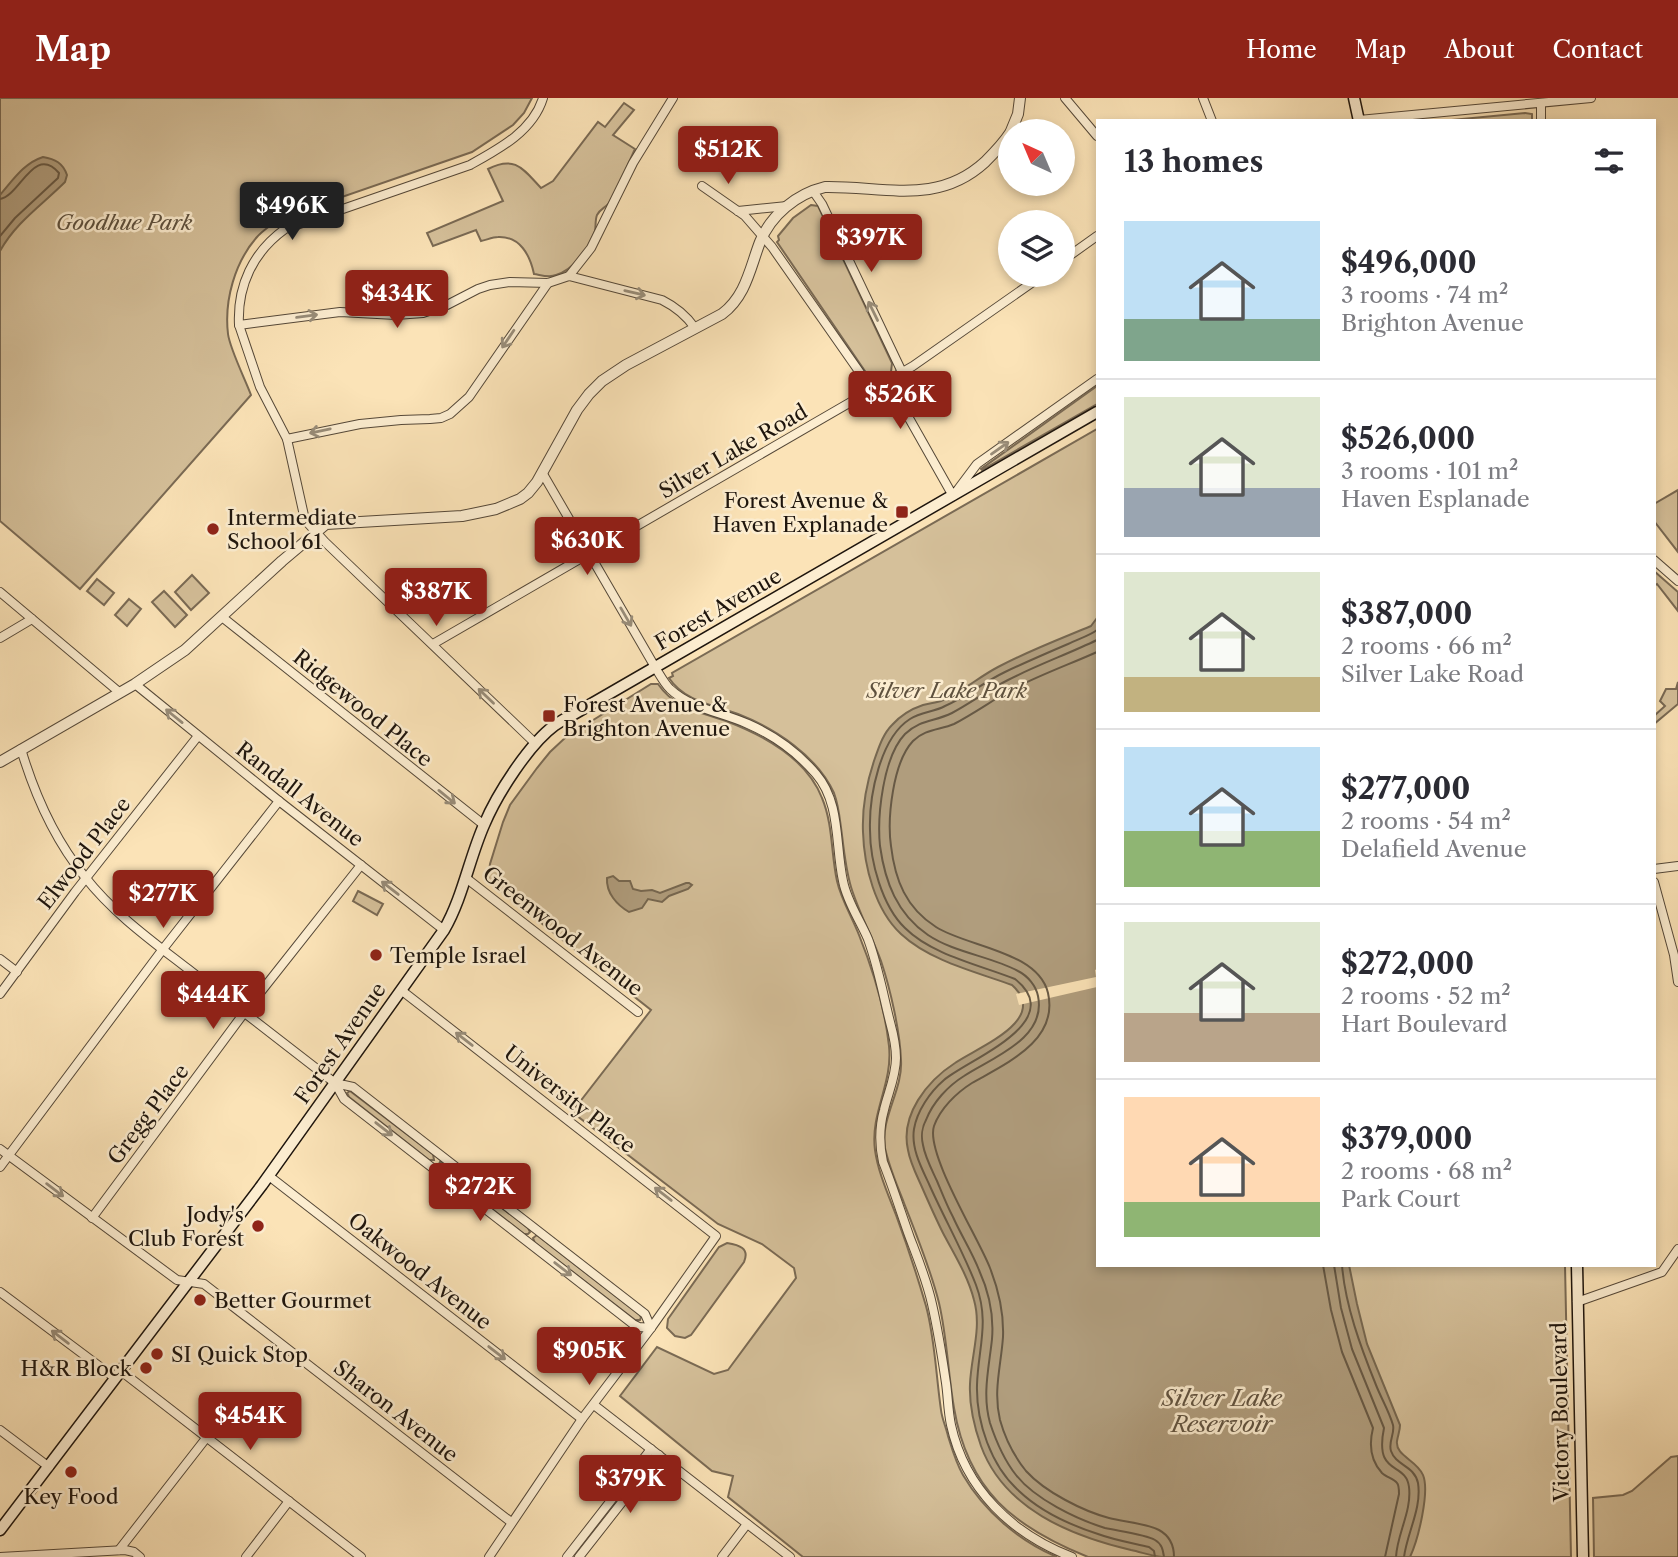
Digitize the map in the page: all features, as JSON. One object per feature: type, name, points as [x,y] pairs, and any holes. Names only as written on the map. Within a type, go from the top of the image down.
[{"type":"main road","points":[[1354,98],[1359,119]]},
{"type":"main road","name":"Forest Avenue","points":[[0,1530],[269,1176],[444,930],[459,900],[484,825],[509,780],[536,743],[555,725],[1096,413]]},
{"type":"main road","name":"Victory Boulevard","points":[[1577,1267],[1583,1557]]},
{"type":"street","points":[[536,743],[316,533],[306,520],[287,439],[260,387],[239,325],[243,284],[261,250],[272,238],[285,229],[470,165],[521,132],[536,114],[543,98]]},
{"type":"street","points":[[239,325],[340,312],[396,315],[424,313],[490,285],[510,282],[548,283],[569,276],[592,248],[633,163],[673,98]]},
{"type":"street","points":[[1016,119],[1020,98]]},
{"type":"street","points":[[1065,98],[1096,135]]},
{"type":"street","points":[[1203,98],[1211,119]]},
{"type":"street","points":[[1370,119],[1591,98]]},
{"type":"street","points":[[1541,103],[1541,119]]},
{"type":"street","points":[[0,762],[135,684],[185,650],[326,524],[447,517],[487,511],[522,498],[534,487],[578,410],[598,385],[626,365],[722,314],[736,301],[746,284],[763,236],[774,219],[797,198],[828,187],[919,191],[943,187],[975,170],[998,148]]},
{"type":"street","points":[[702,186],[751,221],[872,390]]},
{"type":"street","points":[[813,191],[822,204],[902,372]]},
{"type":"street","points":[[738,211],[788,206]]},
{"type":"street","points":[[1075,252],[1096,237]]},
{"type":"street","points":[[569,276],[662,300],[685,315],[695,328]]},
{"type":"street","points":[[287,439],[360,424],[441,418],[450,414],[469,397],[548,283]]},
{"type":"street","name":"Silver Lake Road","points":[[433,644],[888,381],[1026,287]]},
{"type":"street","points":[[888,381],[953,496],[977,464],[1096,380]]},
{"type":"street","points":[[542,474],[667,686],[696,705],[747,723],[782,743],[818,776],[829,794],[844,885],[877,966],[892,1028],[896,1057],[880,1127],[879,1145],[932,1301],[948,1407],[958,1448],[978,1487],[1007,1520],[1043,1543],[1072,1557]]},
{"type":"street","points":[[1656,562],[1678,581]]},
{"type":"street","points":[[0,592],[119,692]]},
{"type":"street","name":"Ridgewood Place","points":[[222,617],[484,825]]},
{"type":"street","points":[[0,638],[32,619]]},
{"type":"street","name":"Randall Avenue","points":[[135,684],[444,930]]},
{"type":"street","name":"Elwood Place","points":[[0,994],[86,878],[198,736]]},
{"type":"street","points":[[21,749],[47,819],[63,846],[86,878],[121,914],[335,1083],[344,1098],[633,1324],[651,1328]]},
{"type":"street","points":[[0,1167],[163,948],[279,800]]},
{"type":"street","name":"Gregg Place","points":[[92,1218],[244,1013],[361,864]]},
{"type":"street","points":[[1656,869],[1678,866]]},
{"type":"street","name":"Greenwood Avenue","points":[[466,878],[638,1012]]},
{"type":"street","points":[[1656,889],[1674,955],[1678,982]]},
{"type":"street","points":[[0,959],[17,972]]},
{"type":"street","name":"University Place","points":[[401,990],[716,1236],[651,1328]]},
{"type":"street","points":[[335,1083],[353,1087],[645,1314],[651,1328]]},
{"type":"street","name":"Sharon Avenue","points":[[0,1149],[177,1280],[204,1284],[512,1522]]},
{"type":"street","name":"Oakwood Avenue","points":[[269,1176],[582,1419]]},
{"type":"street","points":[[1577,1302],[1662,1272],[1678,1249]]},
{"type":"street","points":[[0,1292],[207,1437],[361,1557]]},
{"type":"street","points":[[489,1557],[582,1419],[651,1328]]},
{"type":"street","points":[[594,1405],[790,1557]]},
{"type":"street","points":[[0,1430],[49,1467]]},
{"type":"street","points":[[119,1550],[207,1437]]},
{"type":"street","points":[[567,1557],[651,1449]]},
{"type":"street","points":[[579,1557],[659,1455]]},
{"type":"street","points":[[246,1557],[289,1501]]},
{"type":"street","points":[[722,1557],[747,1524]]},
{"type":"street","points":[[0,1556],[129,1550],[140,1557]]},
{"type":"green space","name":"Goodhue Park","points":[[0,98],[532,98],[513,125],[472,152],[278,219],[257,237],[237,270],[227,321],[232,348],[251,395],[80,589],[0,521]]},
{"type":"green space","points":[[624,103],[634,110],[613,135],[635,149],[613,197],[597,215],[595,231],[589,244],[569,268],[553,276],[534,274],[527,254],[518,243],[498,237],[481,241],[476,230],[433,246],[427,233],[503,201],[488,169],[505,163],[518,166],[541,188],[553,181],[598,122],[605,127]]},
{"type":"green space","points":[[1525,113],[1532,114],[1532,119],[1462,119]]},
{"type":"green space","points":[[811,205],[818,206],[892,363],[891,372],[883,379],[875,382],[869,377],[777,242],[778,236],[793,218]]},
{"type":"green space","points":[[1096,387],[1096,405],[981,469]]},
{"type":"green space","name":"Silver Lake Reservoir","points":[[1096,430],[1096,1267],[1565,1267],[1571,1557],[1088,1557],[1038,1533],[998,1502],[970,1462],[961,1437],[936,1290],[885,1148],[886,1126],[901,1071],[899,1036],[881,961],[849,881],[834,793],[817,767],[794,745],[767,727],[691,697],[675,686],[669,678],[673,676],[672,673]]},
{"type":"green space","points":[[1678,490],[1678,552],[1656,524],[1656,503]]},
{"type":"green space","points":[[1656,573],[1678,592],[1678,611],[1657,584]]},
{"type":"green space","points":[[192,575],[209,593],[191,610],[175,592]]},
{"type":"green space","points":[[97,579],[114,593],[104,605],[87,591]]},
{"type":"green space","points":[[164,591],[187,615],[175,627],[152,602]]},
{"type":"green space","points":[[129,599],[141,609],[127,626],[115,615]]},
{"type":"green space","points":[[1678,682],[1678,704],[1656,722],[1656,714],[1665,706],[1660,701],[1666,689],[1676,689]]},
{"type":"green space","points":[[651,684],[658,684],[680,704],[769,741],[806,771],[822,798],[828,818],[839,888],[869,962],[885,1018],[889,1060],[876,1123],[875,1150],[926,1306],[942,1413],[956,1461],[981,1501],[992,1513],[1016,1534],[1057,1557],[803,1557],[728,1497],[733,1476],[712,1471],[620,1396],[657,1347],[714,1374],[728,1370],[796,1278],[794,1268],[762,1244],[718,1224],[572,1112],[651,1010],[488,881],[490,864],[510,805],[550,752],[566,737]]},
{"type":"green space","points":[[358,891],[383,904],[377,915],[353,901]]},
{"type":"green space","points":[[350,1091],[433,1154],[434,1160],[429,1160],[349,1097],[347,1093]]},
{"type":"green space","points":[[440,1162],[444,1162],[530,1232],[524,1234],[439,1168]]},
{"type":"green space","points":[[537,1235],[639,1314],[640,1320],[635,1320],[535,1243],[533,1238]]},
{"type":"green space","points":[[727,1243],[744,1250],[744,1262],[691,1335],[685,1338],[675,1336],[667,1328],[668,1319],[719,1247]]},
{"type":"green space","points":[[1678,1456],[1678,1557],[1594,1557],[1593,1498],[1623,1495],[1632,1491],[1671,1457]]},
{"type":"water","points":[[43,157],[55,160],[61,165],[67,175],[65,182],[22,222],[0,251],[0,195],[24,168]]},
{"type":"water","name":"Silver Lake Reservoir","points":[[1096,619],[1096,1267],[1349,1267],[1367,1344],[1400,1425],[1397,1446],[1420,1470],[1425,1483],[1422,1516],[1410,1557],[1162,1557],[1108,1544],[1063,1528],[1023,1503],[1006,1487],[992,1468],[978,1438],[970,1392],[977,1332],[974,1300],[913,1168],[907,1137],[908,1124],[918,1100],[935,1079],[955,1063],[1006,1032],[1017,1021],[1022,1010],[1022,998],[1012,985],[954,965],[926,952],[892,924],[878,900],[869,873],[863,832],[864,804],[870,776],[886,732],[906,713],[938,702],[1009,661],[1091,626]]},
{"type":"water","points":[[613,876],[619,881],[630,881],[633,889],[641,891],[652,890],[660,893],[686,883],[692,885],[662,902],[648,899],[642,908],[629,912],[610,894],[607,878]]},
{"type":"pier","points":[[1096,977],[1096,987],[1019,1005],[1016,994]]},
{"type":"place","name":"Forest Avenue & Haven Explanade","points":[[902,512]]},
{"type":"place","name":"Intermediate School 61","points":[[213,529]]},
{"type":"place","name":"Forest Avenue & Brighton Avenue","points":[[549,716]]},
{"type":"place","name":"Temple Israel","points":[[376,955]]},
{"type":"place","name":"Jody's Club Forest","points":[[258,1226]]},
{"type":"place","name":"Better Gourmet","points":[[200,1300]]},
{"type":"place","name":"SI Quick Stop","points":[[157,1354]]},
{"type":"place","name":"H&R Block","points":[[146,1368]]},
{"type":"place","name":"Key Food","points":[[71,1472]]},
{"type":"park label","name":"Silver Lake Park","points":[[947,690]]}]
